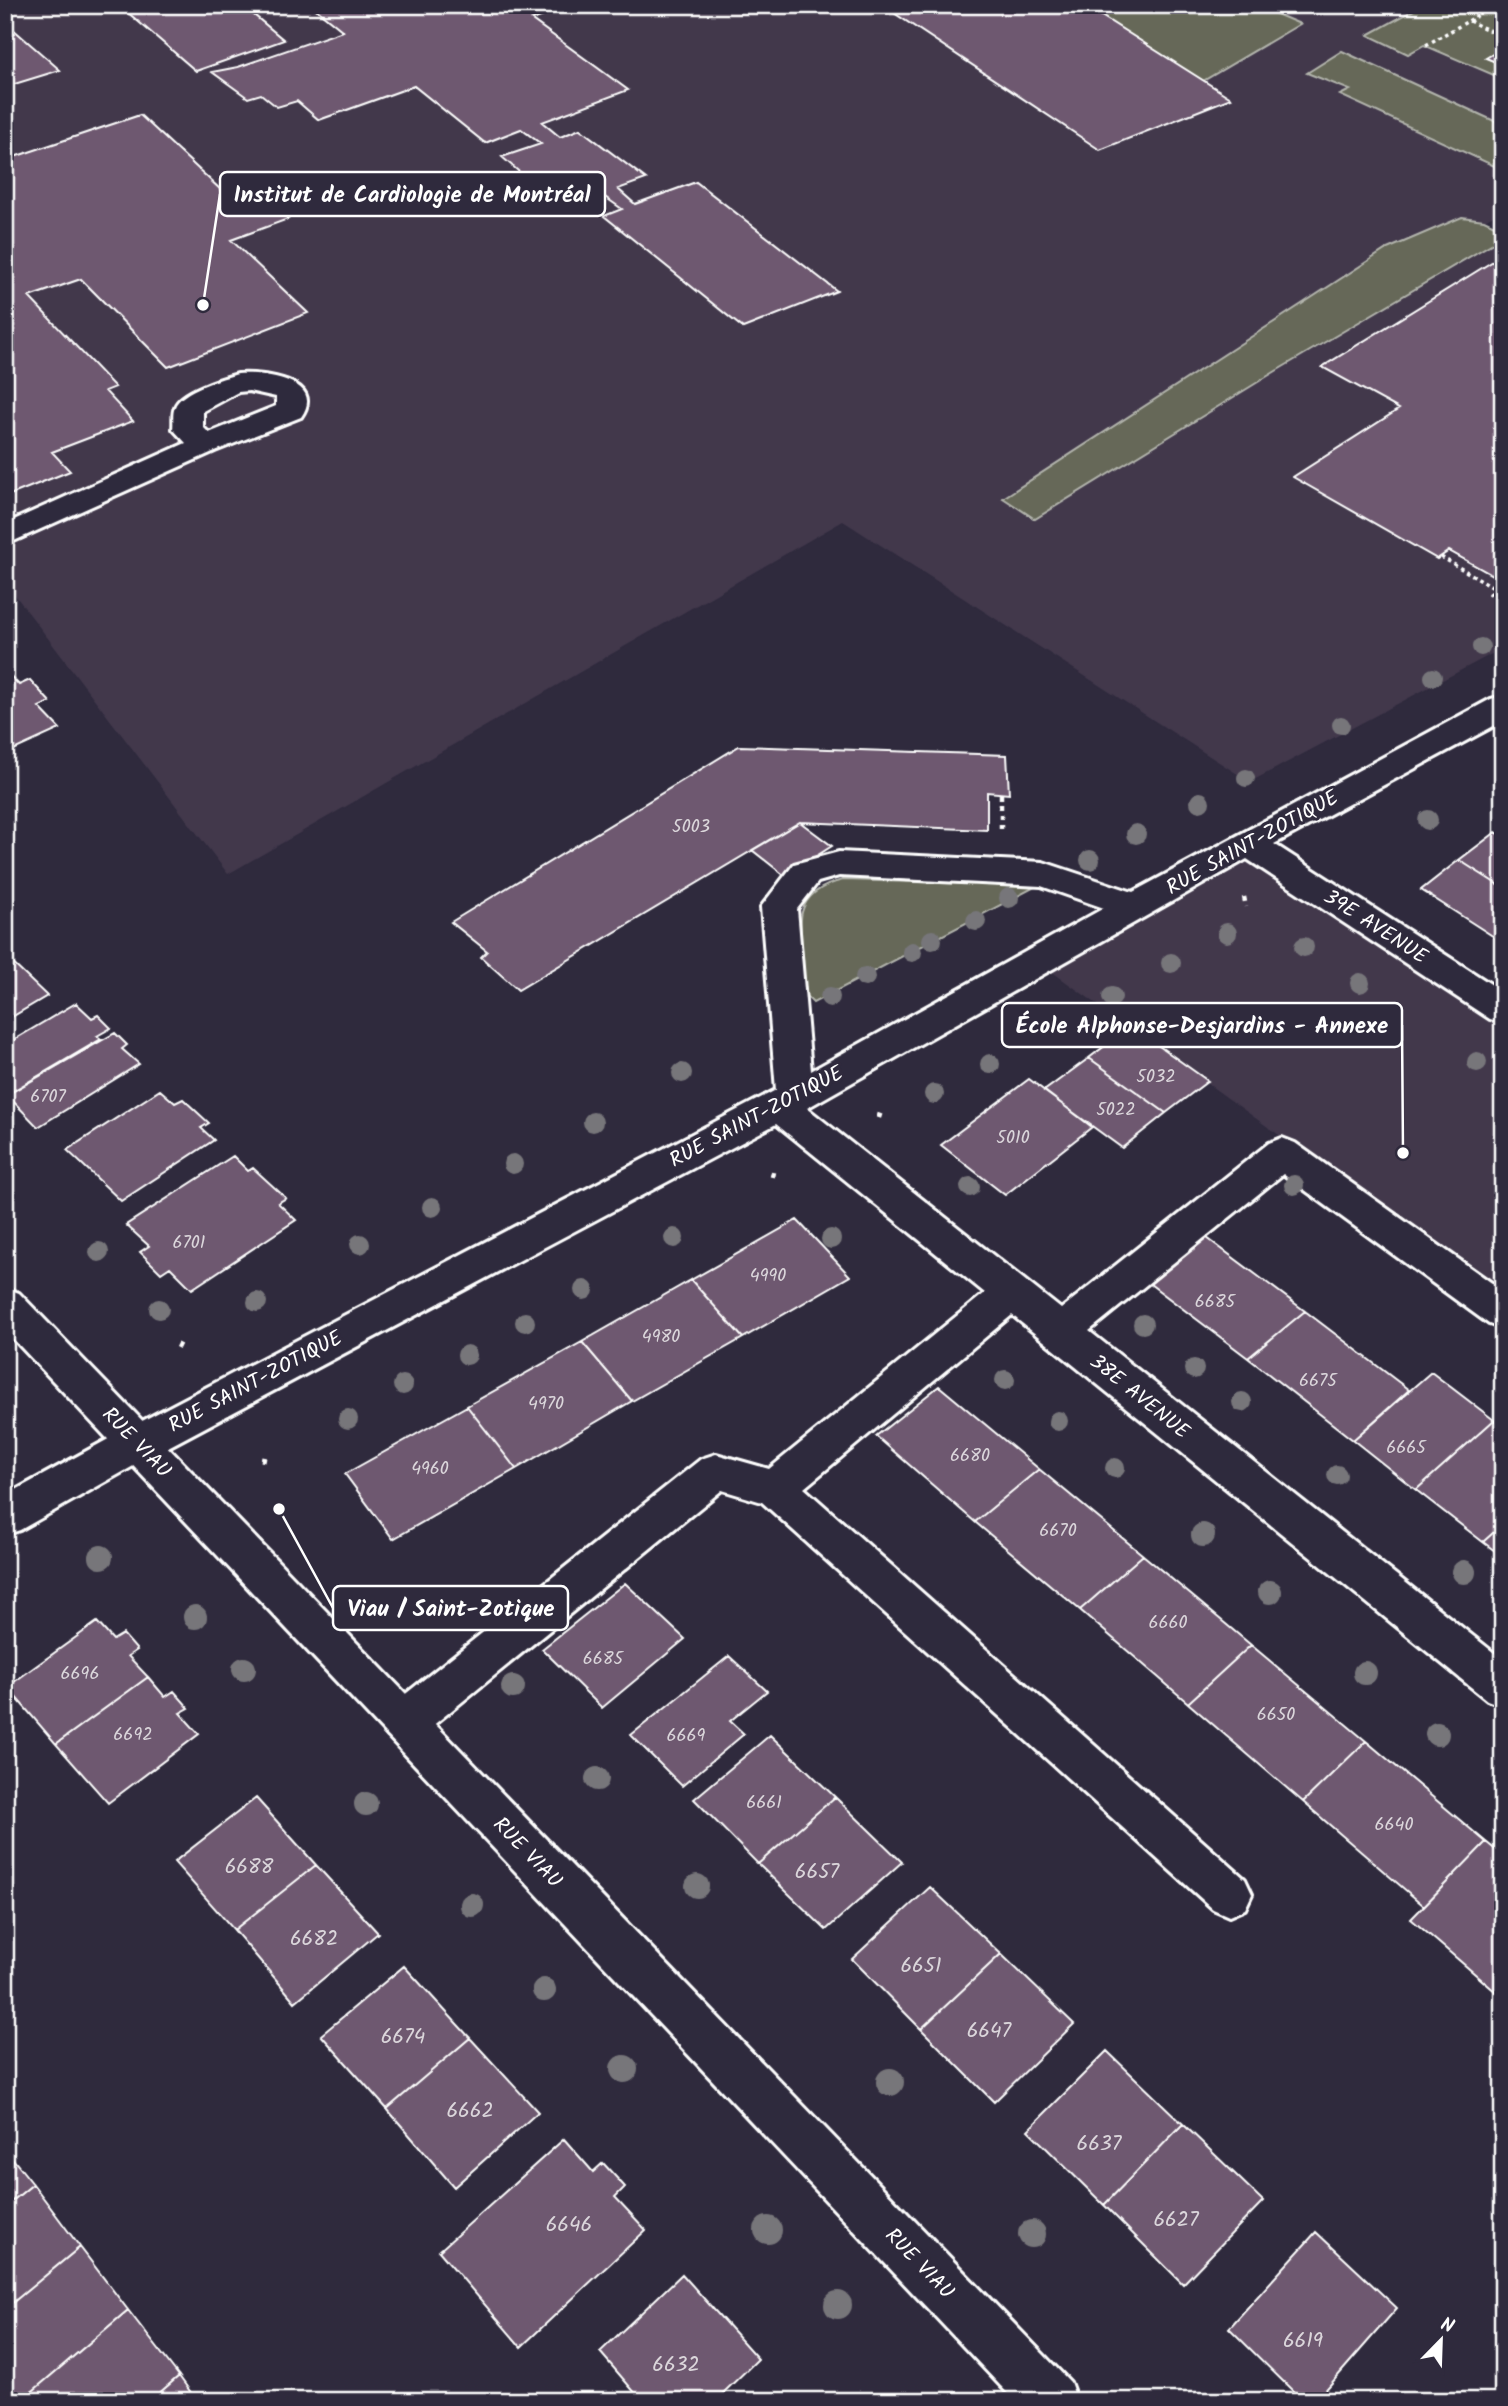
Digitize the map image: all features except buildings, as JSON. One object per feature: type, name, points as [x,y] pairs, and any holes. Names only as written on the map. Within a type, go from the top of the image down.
[{"type":"street","points":[[5,536],[205,445],[291,411],[291,392],[257,380],[220,387],[189,407],[188,429],[205,445]]},
{"type":"street","name":"RUE SAINT-ZOTIQUE","points":[[5,1517],[138,1443],[787,1101],[1248,843],[1503,707]]},
{"type":"street","name":"39E AVENUE","points":[[1248,843],[1503,1010]]},
{"type":"street","points":[[787,1101],[779,906],[806,873],[839,864],[1043,873],[1136,906]]},
{"type":"street","name":"38E AVENUE","points":[[787,1101],[1012,1293],[1503,1686]]},
{"type":"street","points":[[1060,1332],[1282,1153],[1503,1313]]},
{"type":"street","points":[[775,1488],[1012,1293]]},
{"type":"street","name":"RUE VIAU","points":[[5,1304],[1051,2401]]},
{"type":"street","points":[[404,1722],[716,1471],[775,1488],[1229,1894]]},
{"type":"path","points":[[1426,45],[1496,5]]},
{"type":"path","points":[[1468,21],[1503,37]]},
{"type":"path","points":[[1441,557],[1497,589],[1490,594],[1503,602]]},
{"type":"path","points":[[1243,892],[1246,907]]},
{"type":"path","points":[[877,1115],[883,1117]]},
{"type":"shaded area","points":[[5,5],[1503,5],[1503,209],[1485,220],[1503,229],[1503,648],[1250,782],[843,521],[228,874],[5,582]]},
{"type":"shaded area","points":[[1248,843],[1503,1010],[1503,1296],[1037,961]]},
{"type":"green space","points":[[1118,5],[1255,5],[1300,24],[1203,81],[1100,16]]},
{"type":"green space","points":[[1423,5],[1503,5],[1503,48],[1487,58],[1503,65],[1503,79],[1424,45],[1408,54],[1368,35]]},
{"type":"green space","points":[[1342,51],[1503,125],[1503,170],[1340,95],[1350,90],[1307,73]]},
{"type":"green space","points":[[1462,217],[1484,220],[1503,229],[1503,237],[1276,371],[1035,519],[1003,498],[1385,250]]},
{"type":"green space","points":[[843,880],[1025,885],[1033,888],[813,1003],[805,995],[802,912],[804,905],[818,890]]},
{"type":"place","name":"Institut de Cardiologie de Montréal","points":[[203,305]]},
{"type":"place","name":"École Alphonse-Desjardins - Annexe","points":[[1403,1153]]},
{"type":"place","name":"Viau / Saint-Zotique","points":[[279,1509]]}]
